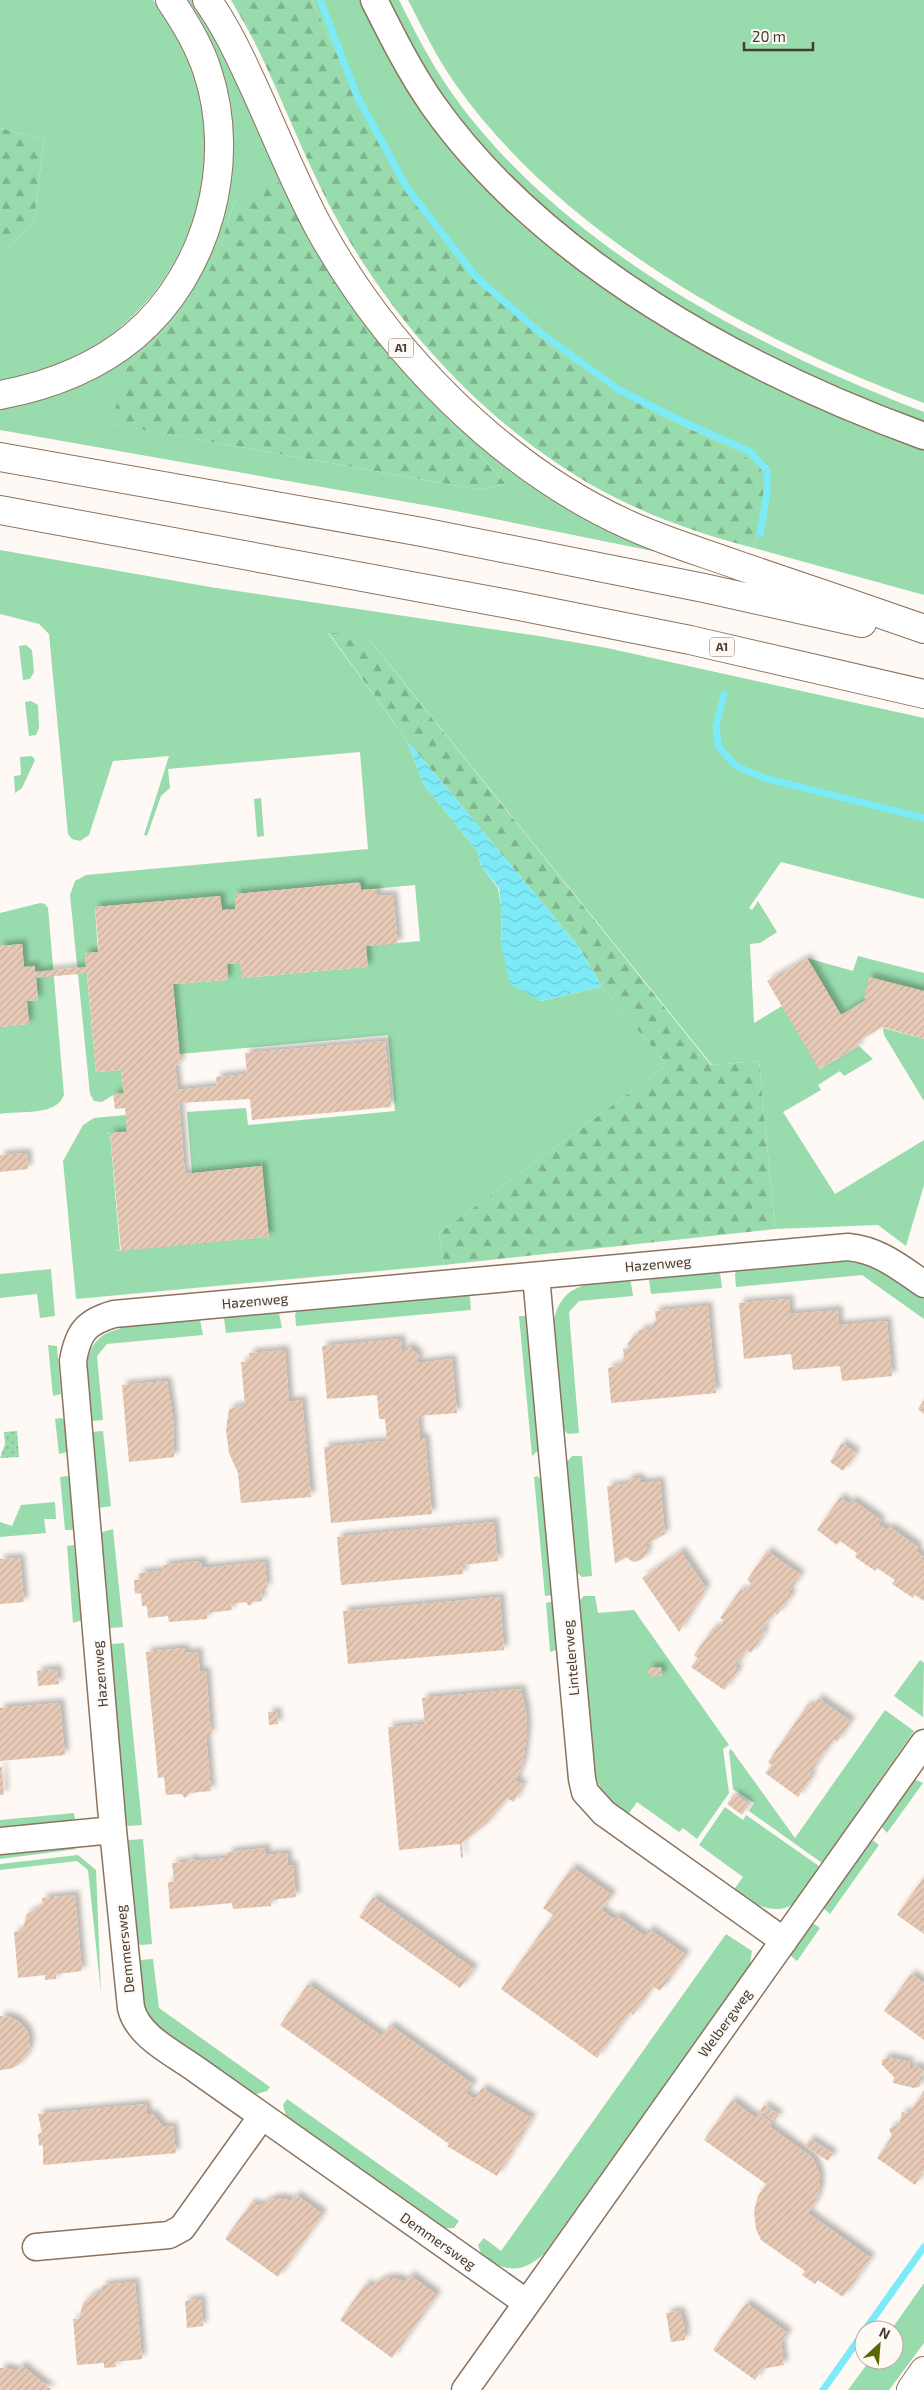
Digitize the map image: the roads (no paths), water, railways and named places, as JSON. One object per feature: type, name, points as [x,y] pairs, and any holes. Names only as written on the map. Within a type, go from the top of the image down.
[{"type":"main road","points":[[0,395],[58,380],[96,362],[134,336],[162,307],[185,273],[204,235],[216,186],[220,148],[217,110],[207,70],[188,26],[170,0]]},
{"type":"main road","name":"A1","points":[[207,0],[217,13],[239,54],[318,226],[376,316],[409,358],[482,429],[533,469],[578,498],[628,525],[682,546],[924,629]]},
{"type":"main road","points":[[0,457],[432,534],[704,588],[924,637]]},
{"type":"main road","name":"A1","points":[[0,510],[519,606],[690,640],[924,694]]},
{"type":"main road","points":[[910,2390],[924,2371]]},
{"type":"street","points":[[374,0],[414,75],[433,106],[460,140],[516,200],[582,255],[676,318],[755,363],[838,403],[924,436]]},
{"type":"street","name":"Hazenweg","points":[[113,1830],[73,1360],[76,1345],[83,1330],[97,1319],[114,1314],[848,1247],[866,1248],[886,1257],[924,1284]]},
{"type":"street","name":"Lintelerweg","points":[[536,1276],[582,1780],[586,1792],[604,1813],[784,1941]]},
{"type":"street","name":"Welbergweg","points":[[527,2303],[924,1743]]},
{"type":"street","points":[[0,1841],[113,1830]]},
{"type":"street","name":"Demmersweg","points":[[113,1830],[131,2008],[135,2021],[142,2030],[527,2303]]},
{"type":"street","points":[[36,2247],[169,2235],[182,2228],[262,2116]]},
{"type":"street","points":[[465,2390],[527,2303]]},
{"type":"water","points":[[406,739],[579,947],[602,987],[540,1001],[510,984],[502,948],[499,888],[481,866],[478,852],[424,785]]},
{"type":"waterway","points":[[320,0],[357,96],[407,188],[476,277],[537,330],[619,390],[681,421],[749,451],[767,470],[767,492],[760,534]]},
{"type":"waterway","points":[[724,694],[716,726],[718,746],[736,766],[764,778],[924,818]]},
{"type":"waterway","points":[[872,2320],[924,2247]]},
{"type":"waterway","points":[[823,2390],[854,2346]]}]
